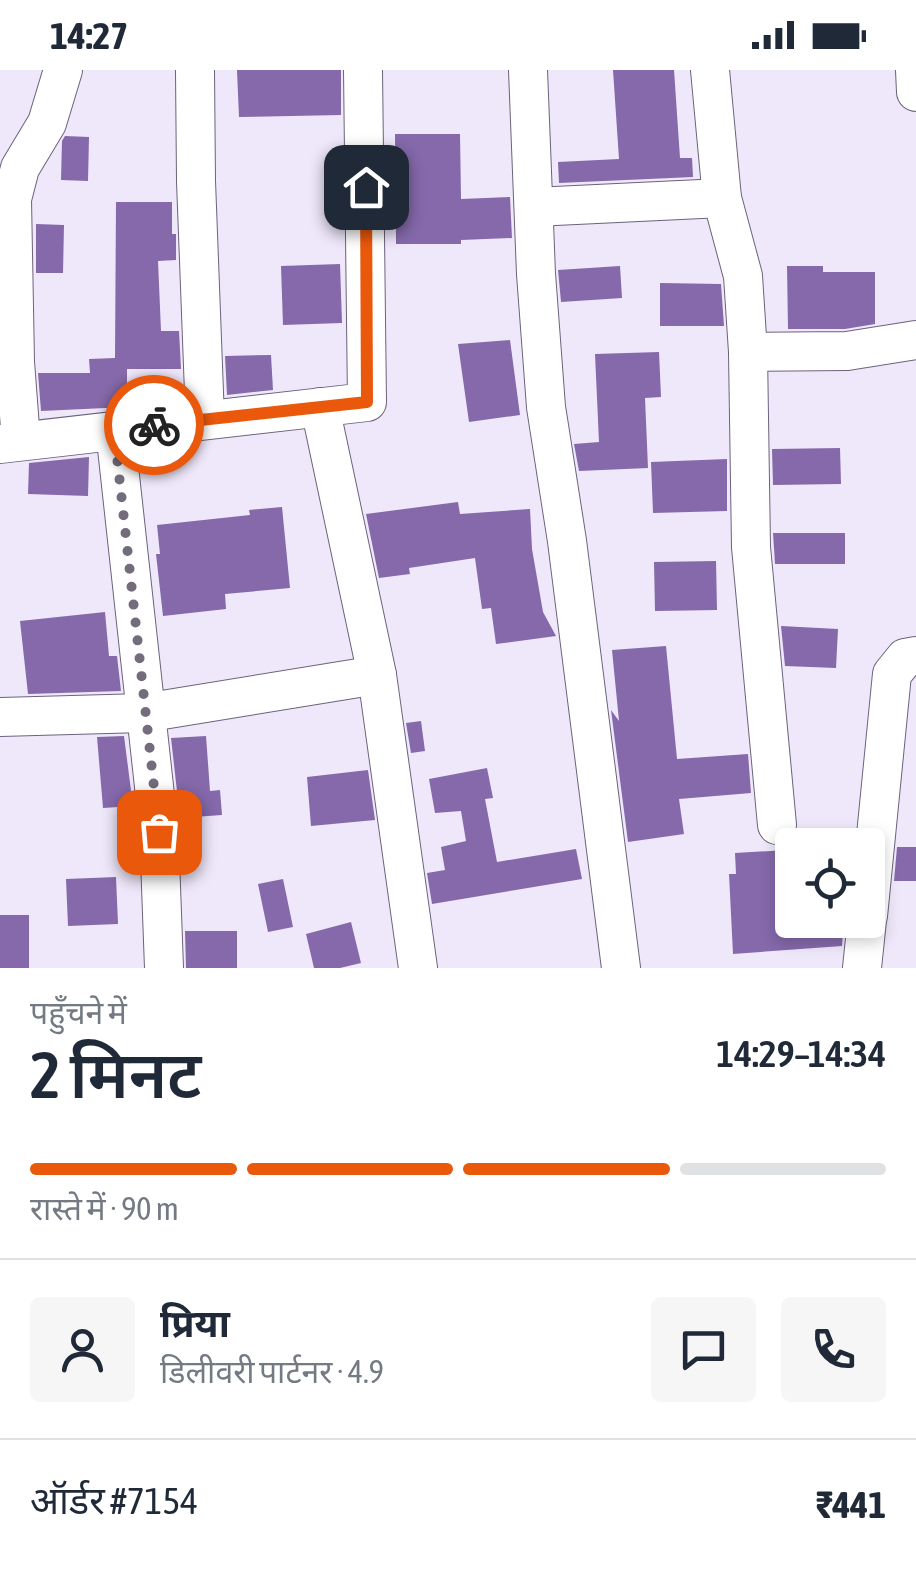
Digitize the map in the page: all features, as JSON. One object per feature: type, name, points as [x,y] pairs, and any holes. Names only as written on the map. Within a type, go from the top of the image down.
[{"type":"street","points":[[63,70],[59,92],[20,168],[12,199],[15,362],[11,443],[367,402],[363,70]]},
{"type":"street","points":[[195,70],[205,419]]},
{"type":"street","points":[[528,70],[546,407],[620,968]]},
{"type":"street","points":[[710,70],[722,198],[743,276],[751,547],[778,825]]},
{"type":"street","points":[[915,70],[916,92]]},
{"type":"street","points":[[534,207],[722,198]]},
{"type":"street","points":[[748,352],[847,351],[916,340]]},
{"type":"street","points":[[320,407],[376,675],[418,968]]},
{"type":"street","points":[[114,430],[159,832],[164,968]]},
{"type":"street","points":[[876,828],[892,674],[905,658],[916,656]]},
{"type":"street","points":[[0,717],[144,713],[376,675]]},
{"type":"street","points":[[862,968],[865,938]]},
{"type":"building","points":[[237,70],[341,70],[341,115],[239,117]]},
{"type":"building","points":[[613,70],[674,70],[680,158],[692,158],[693,177],[559,183],[558,162],[619,159]]},
{"type":"building","points":[[395,134],[460,134],[461,199],[510,197],[512,238],[461,240],[461,244],[396,244]]},
{"type":"building","points":[[65,136],[89,137],[88,181],[61,180]]},
{"type":"building","points":[[116,202],[172,202],[176,260],[158,261],[161,331],[179,331],[181,369],[127,369],[127,407],[41,411],[38,373],[90,373],[89,359],[115,358]]},
{"type":"building","points":[[36,224],[64,225],[63,273],[36,273]]},
{"type":"building","points":[[340,264],[342,323],[283,325],[281,266]]},
{"type":"building","points":[[620,266],[622,298],[561,302],[558,270]]},
{"type":"building","points":[[787,266],[823,266],[823,272],[875,272],[875,324],[845,329],[788,329]]},
{"type":"building","points":[[660,283],[721,284],[724,326],[660,326]]},
{"type":"building","points":[[510,340],[520,415],[469,422],[458,344]]},
{"type":"building","points":[[659,352],[661,397],[645,398],[648,468],[579,471],[574,444],[599,442],[595,354]]},
{"type":"building","points":[[271,355],[273,390],[227,395],[225,356]]},
{"type":"building","points":[[840,448],[841,484],[773,485],[772,449]]},
{"type":"building","points":[[89,457],[88,496],[28,494],[29,463]]},
{"type":"building","points":[[727,459],[727,511],[653,513],[651,462]]},
{"type":"building","points":[[458,502],[460,514],[530,509],[532,549],[543,612],[556,636],[496,644],[491,608],[482,609],[475,558],[409,568],[410,574],[379,578],[366,514]]},
{"type":"building","points":[[282,507],[290,588],[225,594],[226,609],[163,616],[157,525],[250,515],[249,510]]},
{"type":"building","points":[[773,533],[845,533],[845,564],[775,564]]},
{"type":"building","points":[[716,561],[717,610],[655,611],[654,562]]},
{"type":"building","points":[[105,612],[109,656],[117,656],[121,691],[28,694],[20,621]]},
{"type":"building","points":[[781,626],[838,629],[836,668],[785,666]]},
{"type":"building","points":[[666,646],[677,759],[748,754],[751,793],[679,799],[684,834],[628,842],[611,710],[619,721],[612,650]]},
{"type":"building","points":[[421,721],[425,751],[411,753],[406,723]]},
{"type":"building","points":[[124,736],[133,806],[103,808],[97,737]]},
{"type":"building","points":[[206,736],[210,791],[220,790],[222,815],[180,818],[171,738]]},
{"type":"building","points":[[487,768],[493,798],[485,799],[497,862],[576,849],[582,879],[432,904],[427,873],[445,870],[441,847],[466,841],[461,811],[435,813],[429,779]]},
{"type":"building","points":[[368,770],[375,820],[311,826],[307,777]]},
{"type":"building","points":[[897,847],[916,847],[916,881],[894,881]]},
{"type":"building","points":[[775,851],[775,938],[843,938],[842,946],[733,954],[729,874],[736,874],[735,853]]},
{"type":"building","points":[[116,877],[118,924],[68,926],[66,879]]},
{"type":"building","points":[[283,879],[293,927],[268,932],[258,884]]},
{"type":"building","points":[[0,915],[29,915],[29,968],[0,968]]},
{"type":"building","points":[[351,922],[361,963],[314,968],[306,934]]},
{"type":"building","points":[[185,931],[237,931],[237,968],[186,968]]},
{"type":"way so far","points":[[154,425],[114,430],[159,832]]},
{"type":"route","points":[[154,425],[367,402],[366,187]]}]
